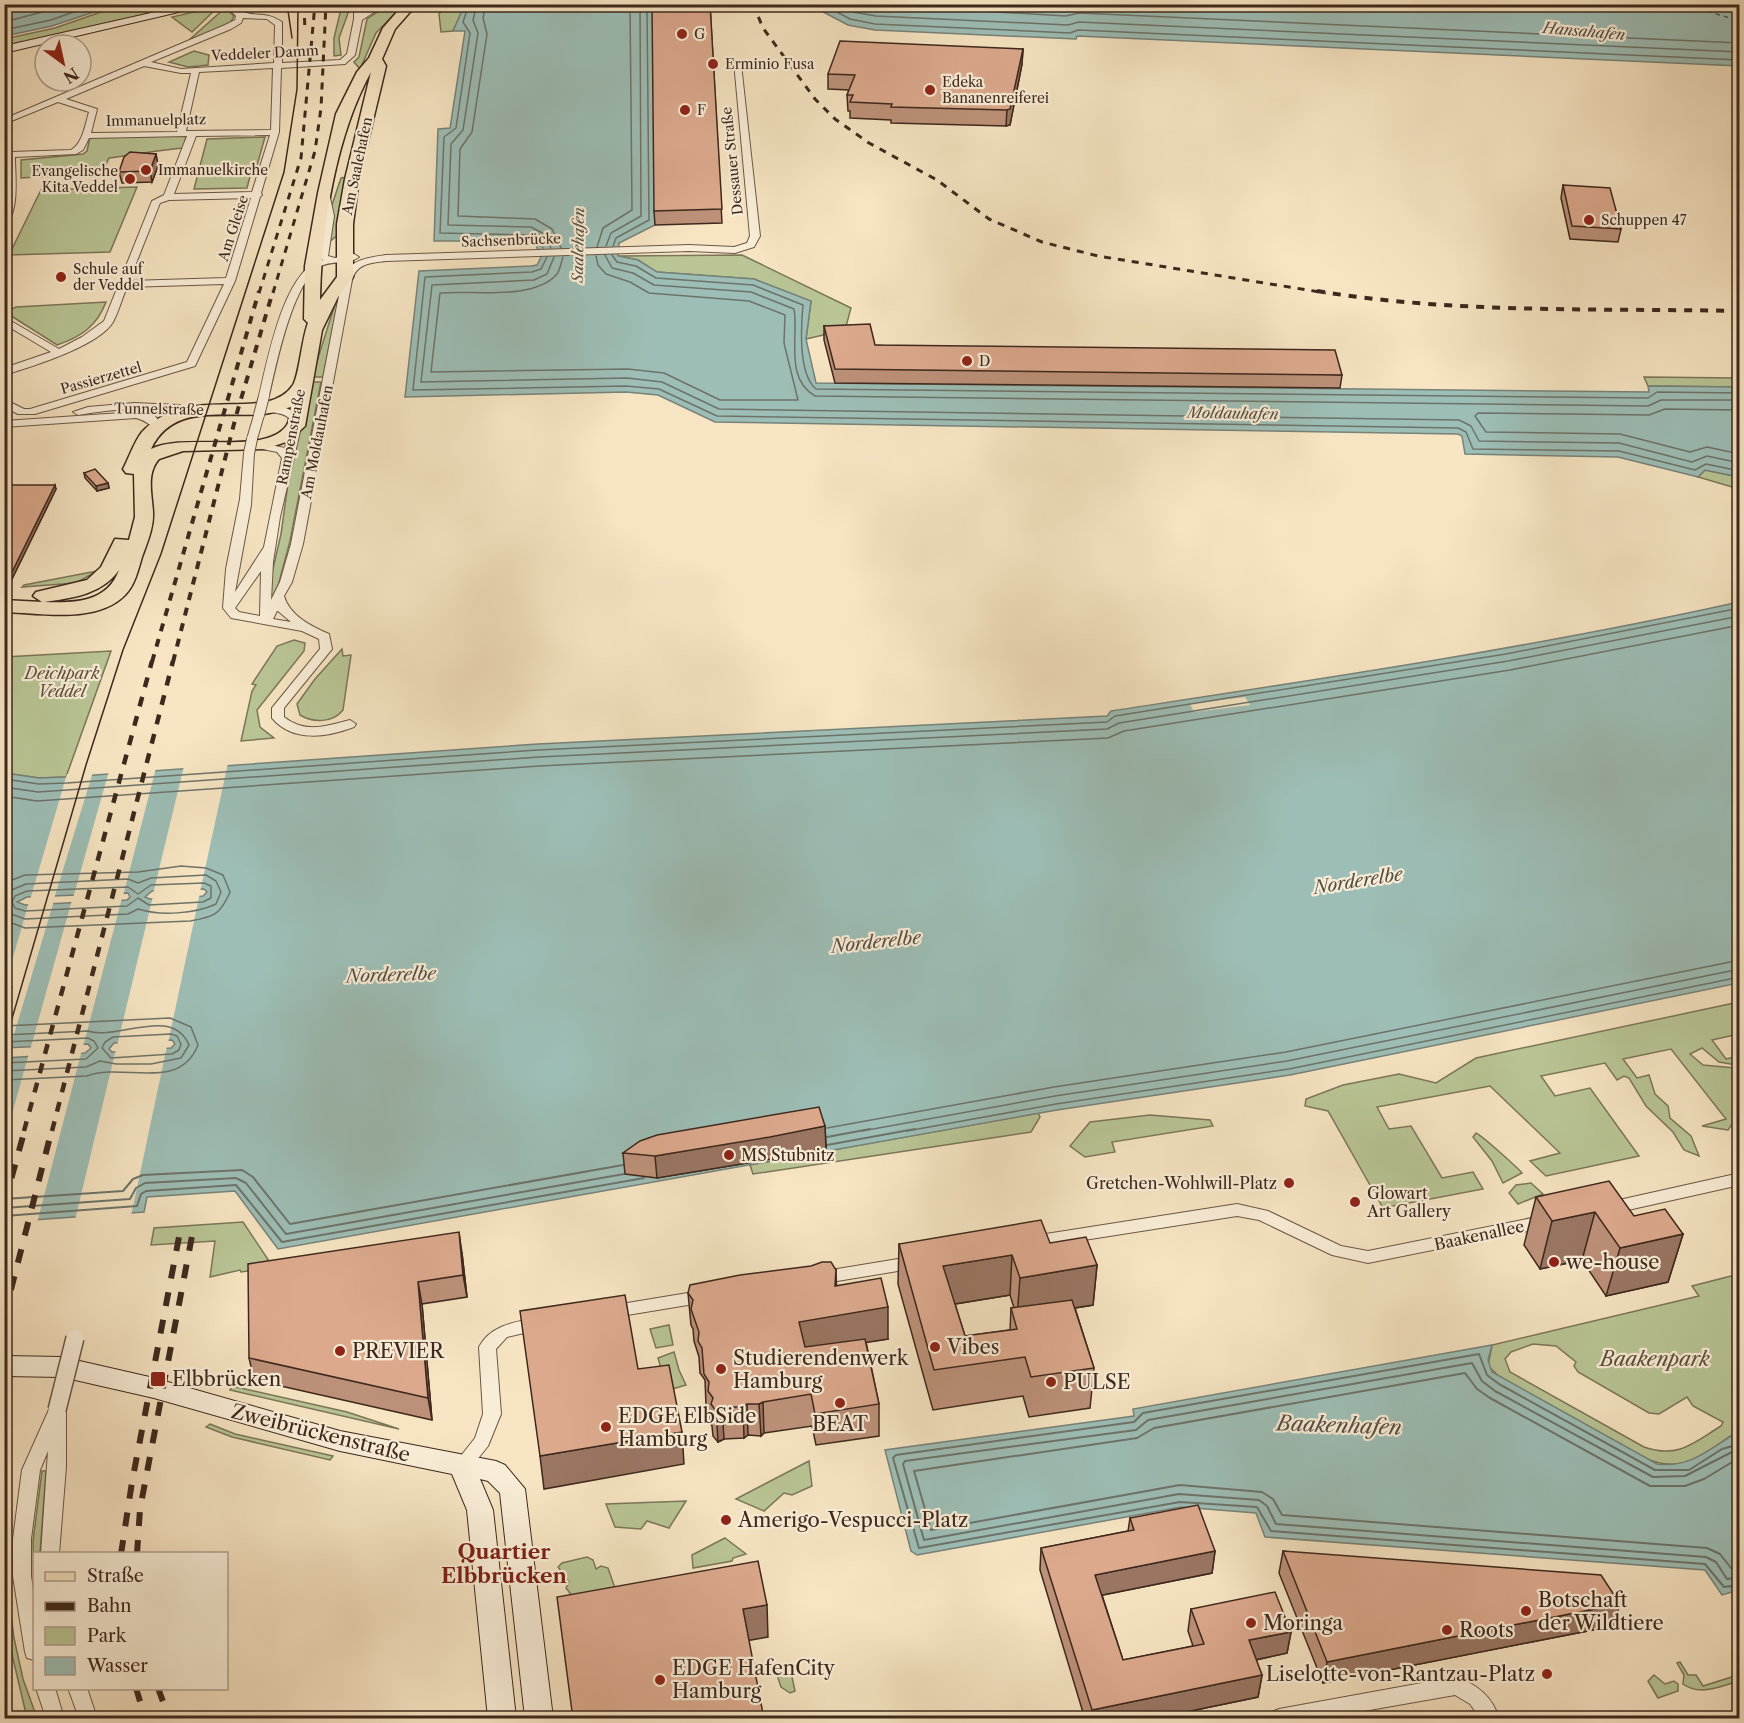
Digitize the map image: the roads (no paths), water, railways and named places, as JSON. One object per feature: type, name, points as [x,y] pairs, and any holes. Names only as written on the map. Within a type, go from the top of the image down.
[{"type":"main road","points":[[4,50],[208,4]]},
{"type":"main road","name":"Am Saalehafen","points":[[335,265],[325,193],[346,105],[363,72],[375,59],[389,28],[411,4]]},
{"type":"main road","name":"Am Saalehafen","points":[[335,265],[344,234],[352,180],[379,66],[375,59]]},
{"type":"main road","name":"Rampenstraße","points":[[312,333],[326,300],[335,265]]},
{"type":"main road","name":"Rampenstraße","points":[[296,426],[300,388],[312,333],[335,265]]},
{"type":"main road","name":"Tunnelstraße","points":[[189,411],[262,407],[291,399],[300,388]]},
{"type":"main road","points":[[4,606],[90,606],[111,596],[116,562],[128,523],[126,486],[140,448],[155,427],[170,416],[189,411]]},
{"type":"main road","points":[[115,579],[143,521],[140,484],[150,458],[168,449],[253,446],[282,439],[296,426]]},
{"type":"main road","points":[[155,427],[155,439],[168,449]]},
{"type":"main road","points":[[4,599],[67,592],[115,579]]},
{"type":"main road","name":"Zweibrückenstraße","points":[[4,1366],[62,1367],[177,1394],[340,1441],[462,1466],[490,1469],[506,1479],[512,1489],[539,1719]]},
{"type":"main road","points":[[462,1466],[480,1510],[502,1719]]},
{"type":"street","points":[[4,122],[236,23],[240,16],[227,4]]},
{"type":"street","name":"Veddeler Damm","points":[[143,63],[170,70],[195,71],[347,60],[351,55],[358,20],[358,4]]},
{"type":"street","points":[[358,20],[382,5]]},
{"type":"street","name":"Am Gleise","points":[[188,366],[230,281],[258,195],[275,132],[279,24],[266,16],[240,16]]},
{"type":"street","name":"Dessauer Straße","points":[[737,64],[755,236],[753,243],[744,248]]},
{"type":"street","points":[[181,133],[195,71]]},
{"type":"street","points":[[58,99],[94,111],[86,136]]},
{"type":"street","name":"Immanuelplatz","points":[[8,154],[73,152],[80,148],[86,136],[275,132]]},
{"type":"street","points":[[168,197],[193,133]]},
{"type":"street","points":[[4,222],[11,203],[8,154]]},
{"type":"street","points":[[4,372],[96,334],[108,322],[156,201],[168,197],[258,195]]},
{"type":"street","name":"Sachsenbrücke","points":[[335,265],[355,265],[386,258],[744,248]]},
{"type":"street","name":"Sachsenbrücke","points":[[335,265],[386,258]]},
{"type":"street","points":[[350,724],[325,732],[311,732],[295,730],[278,718],[278,708],[328,645],[322,635],[305,628],[235,615],[229,608],[230,574],[245,502],[245,472],[289,309],[335,265],[369,260]]},
{"type":"street","name":"Am Moldauhafen","points":[[266,621],[279,597],[297,544],[344,300],[335,265]]},
{"type":"street","points":[[123,284],[230,281]]},
{"type":"street","points":[[4,320],[57,352]]},
{"type":"street","name":"Passierzettel","points":[[4,402],[22,412],[37,410],[188,366]]},
{"type":"street","name":"Tunnelstraße","points":[[56,421],[72,414],[104,408],[173,407],[189,411]]},
{"type":"street","name":"Tunnelstraße","points":[[262,407],[286,411],[293,416],[296,426]]},
{"type":"street","name":"Tunnelstraße","points":[[4,424],[136,415],[151,418],[155,427]]},
{"type":"street","name":"Rampenstraße","points":[[266,621],[263,602],[272,541],[287,457],[296,426]]},
{"type":"street","points":[[253,446],[280,449],[287,457]]},
{"type":"street","name":"Rampenstraße","points":[[229,608],[250,580],[272,541]]},
{"type":"street","points":[[279,597],[279,603],[287,615],[305,628]]},
{"type":"street","points":[[1593,1211],[1740,1179]]},
{"type":"street","name":"Baakenallee","points":[[1019,1244],[1224,1210],[1262,1215],[1338,1251],[1368,1257],[1559,1218]]},
{"type":"street","points":[[802,1280],[932,1259]]},
{"type":"street","points":[[597,1314],[722,1293]]},
{"type":"street","points":[[462,1466],[482,1441],[492,1414],[486,1352],[490,1342],[509,1328],[553,1321]]},
{"type":"street","points":[[33,1647],[27,1614],[22,1539],[31,1470],[57,1410],[75,1338]]},
{"type":"street","points":[[50,1552],[57,1467],[57,1410]]},
{"type":"street","points":[[1279,1719],[1455,1686],[1467,1689],[1478,1696],[1490,1719]]},
{"type":"street","points":[[45,1690],[55,1719]]},
{"type":"street","points":[[76,1690],[88,1719]]},
{"type":"water","points":[[465,4],[653,5],[655,225],[619,243],[618,256],[638,260],[657,272],[754,279],[811,301],[806,339],[816,383],[1649,392],[1648,386],[1739,387],[1739,477],[1705,470],[1698,477],[1618,457],[1465,454],[1462,436],[1458,434],[715,422],[658,395],[626,392],[405,397],[419,271],[531,266],[537,265],[541,257],[535,243],[529,241],[434,241],[438,129],[450,128],[465,31],[453,31]]},
{"type":"water","points":[[4,5],[115,5],[52,26],[5,36]]},
{"type":"water","name":"Hansahafen","points":[[810,5],[1739,5],[1739,66],[1077,36],[1076,39],[875,30],[848,25]]},
{"type":"water","name":"Norderelbe","points":[[1739,602],[1739,983],[1290,1075],[1057,1110],[278,1249],[235,1191],[147,1197],[144,1212],[5,1222],[5,1058],[85,1053],[91,1048],[88,1044],[5,1048],[5,773],[39,778],[66,777],[538,744],[1107,716],[1111,711],[1426,662],[1661,619]],"holes":[[[204,889],[207,892],[203,896],[150,899],[145,897],[152,891]],[[128,893],[130,897],[127,900],[25,905],[17,902],[27,897]],[[172,1040],[175,1044],[171,1048],[112,1052],[109,1049],[114,1043]]]},
{"type":"water","name":"Baakenhafen","points":[[1492,1345],[1488,1360],[1492,1372],[1657,1464],[1678,1464],[1696,1458],[1731,1436],[1739,1439],[1739,1590],[1722,1595],[1705,1570],[1265,1537],[1256,1513],[1181,1507],[917,1555],[911,1551],[885,1450],[1134,1416],[1133,1409]]},
{"type":"tram line","points":[[287,4],[292,38]]},
{"type":"tram line","points":[[4,1046],[86,765],[123,650],[161,554],[284,172],[297,89],[298,4]]},
{"type":"tram line","points":[[4,1013],[12,987]]},
{"type":"railway","points":[[304,4],[305,32]]},
{"type":"railway","points":[[259,293],[301,158],[315,4]]},
{"type":"railway","points":[[273,293],[315,151],[321,108],[326,4]]},
{"type":"railway","points":[[753,4],[763,28],[815,99],[835,119],[869,143],[937,180],[989,219],[1042,242],[1098,256],[1326,293]]},
{"type":"railway","points":[[152,662],[259,291]]},
{"type":"railway","points":[[173,662],[236,416],[273,291]]},
{"type":"railway","points":[[1317,291],[1475,307],[1740,311]]},
{"type":"railway","points":[[24,1131],[152,661]]},
{"type":"railway","points":[[52,1131],[173,661]]},
{"type":"railway","points":[[4,1205],[25,1129]]},
{"type":"railway","points":[[4,1317],[52,1129]]},
{"type":"railway","points":[[137,1552],[140,1509],[192,1236]]},
{"type":"railway","points":[[121,1552],[132,1482],[179,1237]]},
{"type":"railway","points":[[137,1690],[145,1718]]},
{"type":"railway","points":[[159,1690],[169,1718]]},
{"type":"railway","points":[[4,1708],[7,1718]]},
{"type":"place","name":"G","points":[[682,34]]},
{"type":"place","name":"Erminio Fusa","points":[[713,64]]},
{"type":"place","name":"Edeka Bananenreiferei","points":[[930,90]]},
{"type":"place","name":"F","points":[[685,110]]},
{"type":"place","name":"Immanuelkirche","points":[[146,170]]},
{"type":"place","name":"Evangelische Kita Veddel","points":[[130,179]]},
{"type":"place","name":"Schuppen 47","points":[[1589,220]]},
{"type":"place","name":"Schule auf der Veddel","points":[[61,277]]},
{"type":"place","name":"D","points":[[967,361]]},
{"type":"place","name":"MS Stubnitz","points":[[729,1155]]},
{"type":"place","name":"Gretchen-Wohlwill-Platz","points":[[1289,1183]]},
{"type":"place","name":"Glowart Art Gallery","points":[[1355,1202]]},
{"type":"place","name":"we-house","points":[[1554,1262]]},
{"type":"place","name":"Vibes","points":[[935,1347]]},
{"type":"place","name":"PREVIER","points":[[340,1351]]},
{"type":"place","name":"Studierendenwerk Hamburg","points":[[721,1369]]},
{"type":"place","name":"Elbbrücken","points":[[158,1379]]},
{"type":"place","name":"PULSE","points":[[1051,1382]]},
{"type":"place","name":"BEAT","points":[[840,1403]]},
{"type":"place","name":"EDGE ElbSide Hamburg","points":[[606,1427]]},
{"type":"place","name":"Amerigo-Vespucci-Platz","points":[[726,1520]]},
{"type":"place","name":"Botschaft der Wildtiere","points":[[1526,1611]]},
{"type":"place","name":"Moringa","points":[[1251,1623]]},
{"type":"place","name":"Roots","points":[[1447,1630]]},
{"type":"place","name":"Liselotte-von-Rantzau-Platz","points":[[1547,1674]]},
{"type":"place","name":"EDGE HafenCity Hamburg","points":[[660,1680]]},
{"type":"district","name":"Quartier Elbbrücken","points":[[504,1563]]},
{"type":"water label","name":"Saalehafen","points":[[578,245]]},
{"type":"water label","name":"Moldauhafen","points":[[1233,413]]},
{"type":"park label","name":"Deichpark Veddel","points":[[62,682]]},
{"type":"park label","name":"Baakenpark","points":[[1655,1359]]}]
